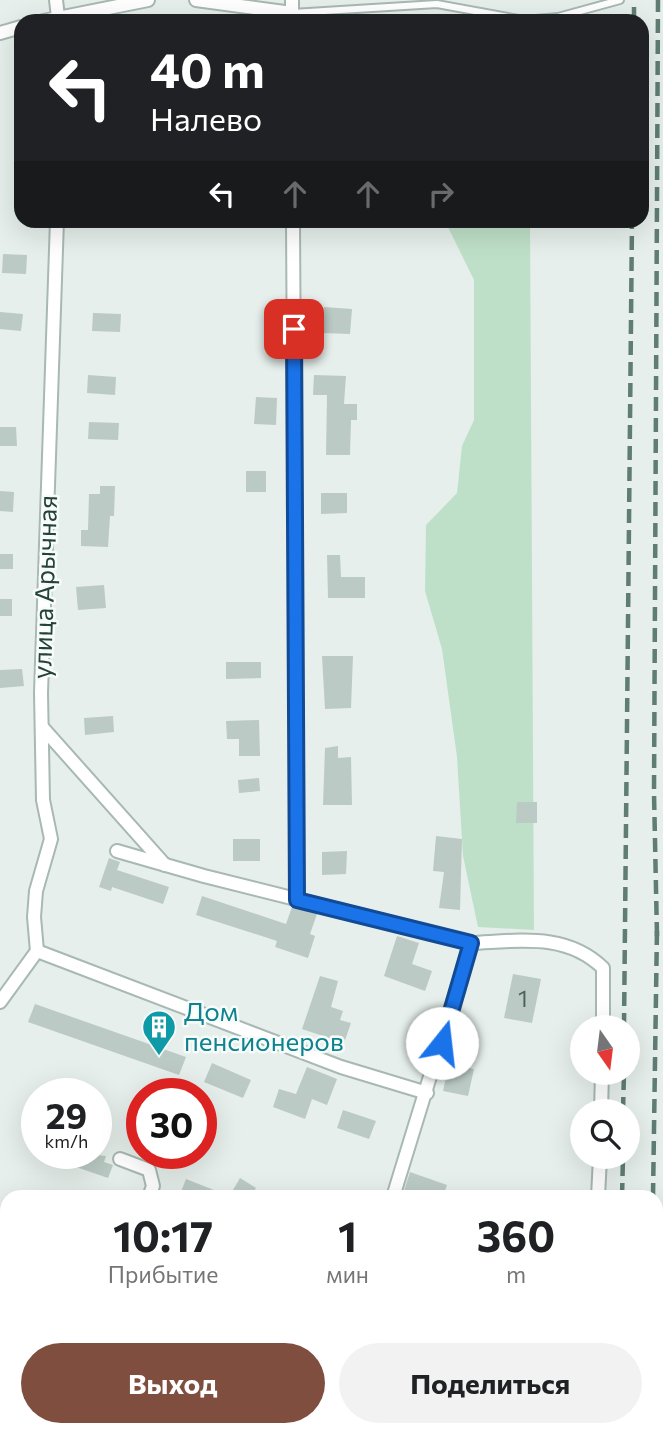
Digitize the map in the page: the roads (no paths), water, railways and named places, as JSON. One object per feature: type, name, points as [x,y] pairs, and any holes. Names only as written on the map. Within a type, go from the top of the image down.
[{"type":"street","points":[[74,14],[148,0]]},
{"type":"street","points":[[196,0],[292,11]]},
{"type":"street","name":"улица Арычная","points":[[37,951],[34,917],[36,891],[51,839],[43,800],[42,727],[57,228]]},
{"type":"street","points":[[293,228],[297,900]]},
{"type":"street","points":[[42,727],[165,865]]},
{"type":"street","points":[[117,851],[297,900],[471,943],[551,942],[573,947],[592,957],[603,968],[603,1015]]},
{"type":"street","points":[[395,1190],[471,943]]},
{"type":"street","points":[[0,1002],[37,951],[341,1067],[427,1093]]},
{"type":"street","points":[[120,1159],[149,1170],[152,1190]]},
{"type":"street","points":[[598,1190],[599,1169]]},
{"type":"lane","points":[[569,14],[620,0]]},
{"type":"lane","points":[[292,11],[437,4],[491,14]]},
{"type":"railway","points":[[634,0],[634,14]]},
{"type":"railway","points":[[657,936],[654,793],[658,0]]},
{"type":"railway","points":[[624,1015],[632,228]]},
{"type":"railway","points":[[653,1190],[657,928]]},
{"type":"railway","points":[[623,1099],[624,1085]]},
{"type":"railway","points":[[622,1190],[623,1169]]},
{"type":"place","name":"Дом пенсионеров","points":[[159,1057]]}]
